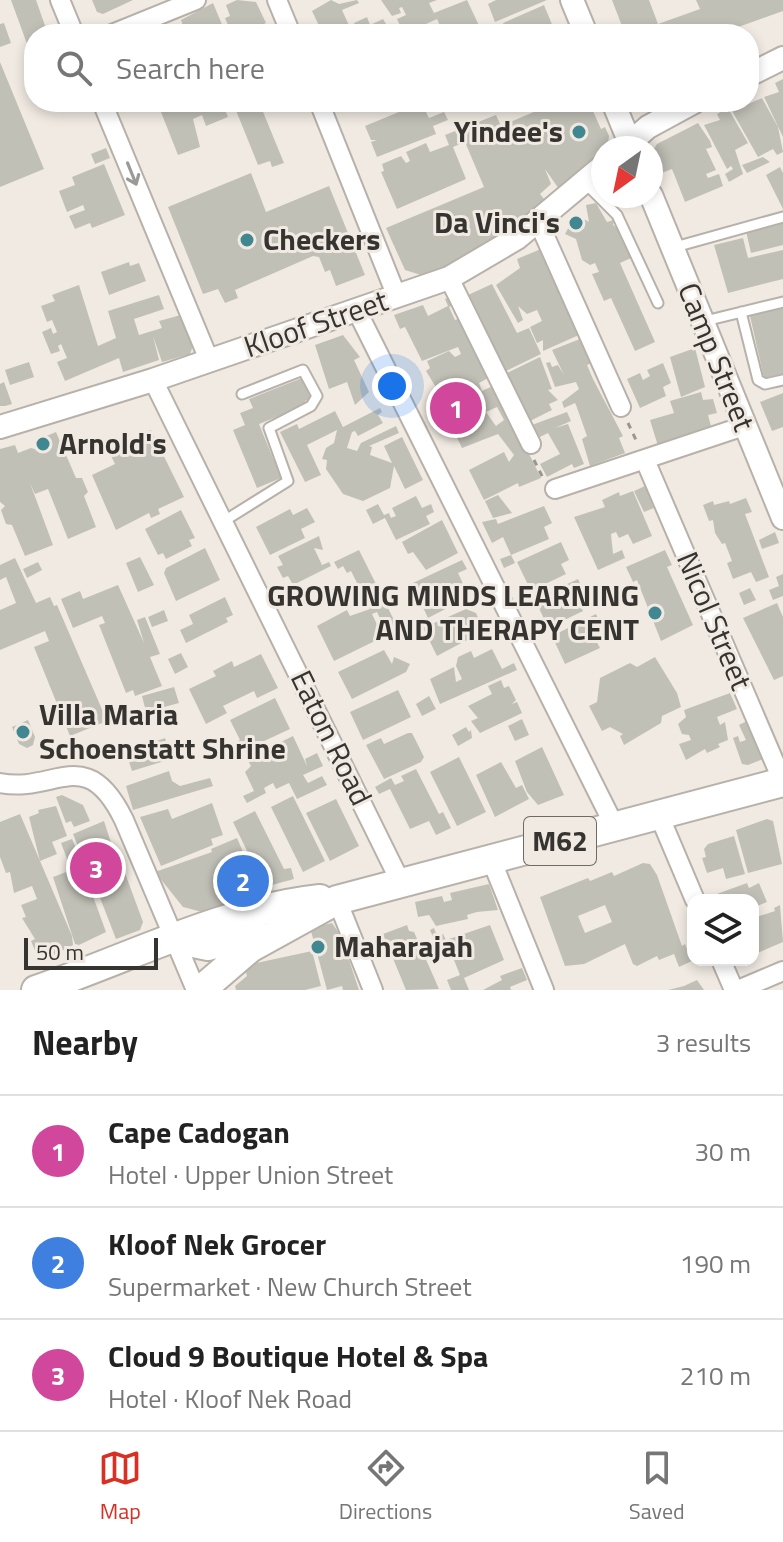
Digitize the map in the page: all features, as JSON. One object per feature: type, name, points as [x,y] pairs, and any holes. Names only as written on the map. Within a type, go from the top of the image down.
[{"type":"main road","name":"M62","points":[[199,990],[234,959],[337,900],[783,782]]},
{"type":"main road","name":"M62","points":[[36,990],[201,926],[307,900],[337,900]]},
{"type":"main road","points":[[174,939],[208,946],[246,934],[280,931]]},
{"type":"street","points":[[60,0],[70,24]]},
{"type":"street","points":[[137,24],[196,0]]},
{"type":"street","points":[[277,0],[287,24]]},
{"type":"street","points":[[572,0],[582,24]]},
{"type":"street","points":[[759,70],[783,58]]},
{"type":"street","points":[[106,112],[209,360]]},
{"type":"street","points":[[323,112],[397,297]]},
{"type":"street","points":[[617,112],[625,136]]},
{"type":"street","points":[[641,136],[674,112]]},
{"type":"street","name":"Kloof Street","points":[[0,427],[153,380],[449,278],[495,253],[591,176]]},
{"type":"street","name":"Camp Street","points":[[656,208],[783,518]]},
{"type":"street","points":[[538,221],[622,410]]},
{"type":"street","points":[[449,278],[532,450]]},
{"type":"street","points":[[357,311],[615,827]]},
{"type":"street","name":"Eaton Road","points":[[153,380],[401,883]]},
{"type":"street","points":[[550,485],[744,426]]},
{"type":"street","name":"Nicol Street","points":[[643,455],[783,782]]},
{"type":"street","points":[[0,783],[23,783],[69,774],[85,777],[99,787],[120,812],[199,990]]},
{"type":"street","points":[[659,815],[692,894]]},
{"type":"street","points":[[491,859],[544,990]]},
{"type":"street","points":[[337,900],[373,990]]},
{"type":"street","points":[[724,966],[736,990],[783,971]]},
{"type":"lane","points":[[584,182],[617,215],[658,303]]},
{"type":"lane","points":[[672,248],[783,217]]},
{"type":"lane","points":[[702,321],[783,302]]},
{"type":"lane","points":[[741,312],[758,380],[765,384],[783,380]]},
{"type":"lane","points":[[224,521],[288,481],[269,428],[311,406],[317,396],[307,374],[298,370],[242,394]]},
{"type":"path","points":[[622,410],[643,455]]},
{"type":"path","points":[[532,450],[550,485]]},
{"type":"building","points":[[11,0],[36,0],[44,24],[24,24],[24,36]]},
{"type":"building","points":[[92,0],[133,0],[103,14],[97,12]]},
{"type":"building","points":[[237,0],[256,2],[266,23],[228,24],[225,18],[230,16],[226,5]]},
{"type":"building","points":[[331,0],[339,4],[357,0],[359,3],[342,10],[348,24],[318,24],[312,11]]},
{"type":"building","points":[[381,0],[437,0],[429,3],[434,13],[467,0],[478,24],[439,24],[437,19],[426,24],[399,24],[397,19],[406,15],[402,7],[399,8],[401,13],[392,16]]},
{"type":"building","points":[[496,0],[547,0],[495,22],[488,4]]},
{"type":"building","points":[[612,0],[649,0],[658,24],[621,24]]},
{"type":"building","points":[[696,0],[783,0],[783,11],[747,24],[658,24],[700,9]]},
{"type":"building","points":[[213,3],[222,24],[182,24],[181,20]]},
{"type":"building","points":[[544,5],[552,24],[503,24]]},
{"type":"building","points":[[367,17],[370,24],[354,24]]},
{"type":"building","points":[[4,23],[11,43],[0,47],[0,24]]},
{"type":"building","points":[[0,62],[44,169],[0,187]]},
{"type":"building","points":[[783,79],[783,137],[764,97],[779,92],[775,83]]},
{"type":"building","points":[[762,98],[778,127],[783,152],[777,155],[773,149],[758,157],[733,112],[759,112],[759,99]]},
{"type":"building","points":[[161,112],[226,112],[228,117],[206,126],[202,115],[193,119],[200,147],[178,155]]},
{"type":"building","points":[[237,112],[263,112],[284,163],[272,167],[270,161],[258,165]]},
{"type":"building","points":[[399,112],[426,112],[429,118],[444,112],[448,120],[433,126],[436,134],[377,157],[371,142],[377,140],[371,140],[365,126]]},
{"type":"building","points":[[534,112],[593,112],[601,129],[605,127],[609,136],[591,136],[591,160],[559,189],[545,169],[551,184],[540,194],[544,199],[536,209],[460,261],[421,275],[405,270],[386,228],[484,187],[465,142],[453,147],[466,179],[397,209],[381,172],[384,171],[382,164],[401,156],[406,163],[410,161],[406,152],[426,143],[430,152],[449,145],[445,135],[496,115],[501,126]]},
{"type":"building","points":[[730,112],[748,143],[735,150],[743,174],[729,182],[725,174],[733,169],[731,166],[727,169],[704,125],[720,120],[717,114]]},
{"type":"building","points":[[698,123],[710,141],[712,147],[706,149],[716,170],[706,174],[708,178],[719,174],[723,186],[685,202],[672,169],[663,172],[663,141]]},
{"type":"building","points":[[106,148],[110,158],[95,164],[91,154]]},
{"type":"building","points":[[763,157],[770,162],[747,173],[742,165]]},
{"type":"building","points":[[104,164],[125,215],[92,228],[90,223],[75,229],[69,216],[85,210],[83,205],[67,212],[59,191],[75,185],[72,177]]},
{"type":"building","points":[[780,167],[783,173],[783,209],[766,175]]},
{"type":"building","points":[[251,173],[266,212],[329,186],[365,275],[336,286],[330,270],[325,272],[319,257],[313,256],[235,290],[238,298],[225,303],[218,289],[203,294],[168,207]]},
{"type":"building","points":[[586,205],[599,208],[607,222],[614,220],[613,225],[627,236],[621,238],[631,258],[620,263],[655,342],[635,351],[611,298],[604,301],[592,274],[599,272],[595,263],[590,265],[582,260],[576,239],[565,234],[571,223],[582,230],[577,222],[582,218],[589,222]]},
{"type":"building","points":[[783,222],[783,245],[751,253],[746,231]]},
{"type":"building","points":[[743,238],[748,258],[783,250],[783,279],[728,293],[714,245]]},
{"type":"building","points":[[541,249],[579,335],[543,351],[543,340],[537,343],[530,327],[542,321],[537,310],[527,314],[518,306],[523,320],[518,323],[496,285],[520,268],[517,259]]},
{"type":"building","points":[[129,262],[130,266],[139,263],[146,281],[109,295],[101,272]]},
{"type":"building","points":[[492,284],[517,333],[529,328],[541,354],[504,372],[468,295]]},
{"type":"building","points":[[79,285],[98,346],[116,338],[108,311],[159,295],[164,309],[134,319],[139,335],[162,328],[159,321],[181,315],[193,346],[190,354],[162,362],[153,336],[159,360],[123,372],[119,358],[65,381],[57,362],[67,358],[61,344],[58,346],[60,351],[51,354],[42,332],[51,328],[53,334],[57,332],[52,320],[47,322],[41,306],[55,301],[52,295]]},
{"type":"building","points":[[453,295],[457,303],[449,307],[455,320],[461,318],[490,377],[479,383],[482,391],[495,385],[541,478],[519,487],[518,483],[484,500],[469,470],[504,452],[509,462],[514,455],[498,434],[462,448],[448,419],[453,416],[450,410],[458,406],[458,398],[474,392],[471,386],[443,399],[426,371],[430,368],[427,361],[449,351],[455,357],[461,354],[458,347],[422,361],[405,327],[400,329],[394,315],[423,305],[428,316],[448,306],[445,299]],"holes":[[[497,407],[504,420],[496,426],[486,412]]]},
{"type":"building","points":[[783,308],[783,374],[764,378],[750,316]]},
{"type":"building","points":[[343,335],[360,357],[354,360],[369,392],[355,405],[347,382],[329,389],[315,345]]},
{"type":"building","points":[[580,339],[591,363],[587,365],[593,379],[623,436],[619,438],[625,453],[590,466],[582,439],[587,436],[576,405],[564,408],[562,402],[579,389],[576,382],[555,387],[546,363],[550,362],[552,367],[558,365],[564,375],[552,350]]},
{"type":"building","points":[[695,348],[705,387],[681,397],[670,357]]},
{"type":"building","points":[[540,357],[552,389],[548,390],[558,400],[549,404],[552,410],[528,422],[505,374]]},
{"type":"building","points":[[29,362],[34,377],[10,385],[5,370]]},
{"type":"building","points":[[663,363],[671,383],[663,387],[666,396],[640,408],[627,379],[640,373],[643,380],[650,376],[647,370]]},
{"type":"building","points":[[302,378],[311,399],[305,401],[306,405],[259,424],[281,478],[257,488],[233,430],[245,425],[240,413],[253,408],[249,399]]},
{"type":"building","points":[[4,382],[12,404],[0,406],[0,384]]},
{"type":"building","points":[[701,392],[703,400],[713,399],[717,413],[708,415],[712,430],[658,446],[650,420],[674,413],[670,401]]},
{"type":"building","points":[[783,393],[783,427],[772,431],[760,402]]},
{"type":"building","points":[[380,408],[382,412],[378,415],[383,423],[358,436],[355,431],[352,432],[347,448],[357,451],[361,443],[396,426],[399,433],[369,446],[372,447],[370,455],[392,463],[384,446],[402,437],[423,480],[405,489],[394,466],[390,488],[363,501],[343,494],[326,469],[327,460],[322,459],[326,448],[334,443],[337,430],[307,445],[321,475],[305,482],[280,432],[297,424],[299,429],[335,411],[343,427]]},
{"type":"building","points":[[567,412],[571,421],[555,428],[568,424],[584,464],[574,468],[572,464],[547,477],[540,464],[560,454],[548,433],[536,439],[529,426]]},
{"type":"building","points":[[151,430],[184,497],[158,509],[160,514],[151,518],[149,513],[116,530],[92,475],[115,464],[110,454]]},
{"type":"building","points":[[56,432],[76,478],[82,478],[88,492],[84,496],[96,527],[68,539],[48,489],[35,494],[30,483],[53,545],[25,556],[12,525],[6,524],[1,510],[5,506],[0,502],[0,449],[15,445],[18,453],[31,448],[39,450],[37,440]]},
{"type":"building","points":[[645,486],[654,508],[644,512],[634,491]]},
{"type":"building","points":[[633,491],[652,536],[633,544],[628,534],[619,538],[616,532],[611,534],[613,554],[622,550],[625,558],[598,570],[574,517],[605,507],[602,500],[619,492],[620,496]]},
{"type":"building","points":[[498,495],[512,513],[493,518],[485,501]]},
{"type":"building","points":[[416,496],[422,508],[431,504],[434,512],[426,516],[430,524],[396,540],[385,518],[373,524],[366,510],[378,504],[384,515],[389,513],[391,518],[396,516],[392,508]]},
{"type":"building","points":[[746,498],[752,512],[745,514],[769,577],[756,582],[751,572],[733,579],[727,563],[732,561],[725,543],[722,544],[715,533],[713,520],[709,521],[703,505],[713,501],[714,505],[729,501],[730,504]]},
{"type":"building","points":[[544,506],[552,523],[544,527],[549,539],[511,555],[503,537],[492,543],[482,522],[496,519],[498,524]]},
{"type":"building","points":[[307,508],[315,522],[301,529],[305,538],[270,555],[256,527],[290,509],[293,515]]},
{"type":"building","points":[[181,510],[195,538],[189,540],[192,546],[166,559],[163,553],[158,555],[145,529]]},
{"type":"building","points":[[442,520],[458,553],[426,570],[413,552],[408,554],[402,542]]},
{"type":"building","points":[[775,532],[779,543],[762,549],[759,540]]},
{"type":"building","points":[[319,536],[323,550],[314,548],[322,565],[329,562],[331,566],[293,585],[288,576],[283,578],[277,567],[283,565],[278,556]]},
{"type":"building","points":[[561,542],[569,560],[561,564],[566,574],[531,591],[517,562]]},
{"type":"building","points":[[205,548],[220,580],[176,601],[164,573],[166,568]]},
{"type":"building","points":[[359,550],[401,634],[391,638],[386,621],[382,623],[377,612],[372,614],[383,637],[334,661],[317,626],[347,610],[350,616],[370,609],[351,571],[347,573],[343,566],[338,569],[334,562]]},
{"type":"building","points":[[665,550],[672,565],[667,567],[693,625],[661,641],[637,580],[633,582],[626,567]]},
{"type":"building","points":[[511,555],[515,563],[504,568],[500,559]]},
{"type":"building","points":[[140,557],[154,585],[138,592],[126,563]]},
{"type":"building","points":[[15,558],[36,603],[50,597],[54,606],[57,605],[107,721],[70,736],[34,647],[49,641],[45,631],[0,650],[0,610],[16,603],[6,577],[0,580],[0,565]]},
{"type":"building","points":[[462,560],[467,569],[458,573],[468,594],[462,596],[463,600],[428,618],[421,603],[415,606],[410,597],[417,591],[413,583]]},
{"type":"building","points":[[38,562],[42,570],[27,578],[23,569]]},
{"type":"building","points":[[783,574],[783,596],[773,600],[769,590],[779,586],[776,577]]},
{"type":"building","points":[[578,579],[586,596],[578,600],[583,611],[548,628],[535,599]]},
{"type":"building","points":[[118,585],[144,643],[137,620],[145,617],[160,654],[150,657],[162,686],[135,696],[133,690],[126,693],[99,625],[105,623],[102,616],[73,628],[61,599],[80,591],[83,599]]},
{"type":"building","points":[[750,588],[756,600],[744,605],[739,593]]},
{"type":"building","points":[[225,597],[233,615],[226,618],[228,622],[186,643],[180,630],[193,624],[189,615]]},
{"type":"building","points":[[777,603],[783,617],[783,676],[774,680],[743,618]]},
{"type":"building","points":[[466,609],[476,613],[484,631],[437,656],[423,628]]},
{"type":"building","points":[[164,610],[168,621],[152,627],[148,617]]},
{"type":"building","points":[[596,614],[604,632],[594,637],[600,648],[565,664],[552,636]]},
{"type":"building","points":[[492,649],[502,669],[514,663],[517,670],[440,704],[430,679],[454,667],[456,682],[462,679],[456,666],[458,657],[471,651],[474,658]]},
{"type":"building","points":[[384,650],[392,664],[394,657],[410,664],[406,672],[352,699],[338,672]]},
{"type":"building","points":[[181,653],[188,667],[175,674],[168,659]]},
{"type":"building","points":[[261,654],[278,688],[257,698],[254,691],[223,706],[227,713],[206,724],[189,689],[216,676],[213,671],[232,661],[234,667]]},
{"type":"building","points":[[655,657],[677,693],[681,707],[662,716],[661,723],[624,745],[620,736],[623,734],[610,727],[602,731],[589,706],[597,702],[600,678],[630,663],[637,667]]},
{"type":"building","points":[[501,680],[504,688],[509,686],[516,700],[512,704],[517,702],[522,713],[480,733],[471,721],[478,718],[468,706],[492,694],[488,686]]},
{"type":"building","points":[[174,687],[179,703],[146,712],[142,696]]},
{"type":"building","points":[[398,690],[411,717],[363,740],[350,712]]},
{"type":"building","points":[[730,693],[737,709],[717,717],[720,725],[725,722],[728,740],[718,744],[720,747],[707,753],[705,749],[686,760],[679,744],[691,740],[689,735],[682,734],[678,724],[686,717],[684,710]]},
{"type":"building","points":[[429,696],[436,709],[422,716],[416,704]]},
{"type":"building","points":[[275,698],[290,729],[230,757],[225,747],[240,740],[230,720]]},
{"type":"building","points":[[522,719],[529,735],[515,741],[508,726]]},
{"type":"building","name":"Villa Maria Schoenstatt Shrine","points":[[28,720],[35,737],[33,745],[27,748],[19,744],[12,727]]},
{"type":"building","points":[[747,721],[763,759],[748,765],[742,764],[733,738],[738,736],[740,742],[746,740],[739,725]]},
{"type":"building","points":[[466,727],[469,732],[471,730],[472,738],[458,746],[452,735]]},
{"type":"building","points":[[412,733],[424,757],[421,762],[384,779],[366,745],[381,738],[384,744]]},
{"type":"building","points":[[293,736],[307,766],[305,759],[317,753],[323,766],[303,775],[308,783],[322,776],[327,785],[297,799],[289,783],[276,789],[273,783],[264,788],[266,793],[247,803],[243,796],[254,791],[245,772],[251,766],[247,759]]},
{"type":"building","points":[[165,738],[171,759],[132,771],[126,752]]},
{"type":"building","points":[[542,747],[564,795],[538,805],[527,792],[515,761]]},
{"type":"building","points":[[459,757],[486,812],[457,826],[430,772]]},
{"type":"building","points":[[501,762],[516,788],[522,785],[529,799],[495,817],[476,775]]},
{"type":"building","points":[[416,769],[439,814],[443,812],[451,828],[436,835],[429,821],[410,829],[390,789],[379,794],[375,787],[391,778],[395,785],[404,781],[401,776]]},
{"type":"building","points":[[169,771],[172,781],[180,786],[210,778],[213,786],[133,810],[126,786]]},
{"type":"building","points":[[62,795],[83,805],[90,821],[74,827],[71,821],[66,823],[56,797]]},
{"type":"building","points":[[293,796],[325,861],[303,872],[271,807]]},
{"type":"building","points":[[336,799],[359,846],[330,861],[306,813]]},
{"type":"building","points":[[212,803],[223,835],[211,839],[213,845],[161,866],[140,817],[168,809],[172,819]]},
{"type":"building","points":[[56,806],[67,836],[52,842],[57,854],[40,861],[29,817],[39,813],[38,810]]},
{"type":"building","points":[[255,811],[284,869],[291,868],[294,879],[261,888],[256,877],[255,885],[234,891],[233,887],[227,889],[235,901],[232,903],[235,910],[206,913],[183,907],[155,872],[212,852],[211,849],[237,838],[244,854],[248,853],[233,822]]},
{"type":"building","points":[[20,814],[72,936],[73,945],[46,959],[39,960],[31,941],[35,939],[22,918],[26,917],[21,905],[37,899],[32,886],[14,893],[10,872],[6,873],[0,857],[0,822]]},
{"type":"building","points":[[767,819],[773,821],[782,864],[748,873],[736,830]]},
{"type":"building","points":[[104,821],[114,852],[85,864],[73,834]]},
{"type":"building","points":[[734,836],[745,874],[726,879],[723,868],[707,873],[702,858],[706,857],[704,849],[708,844]]},
{"type":"building","points":[[72,839],[83,864],[71,869],[61,843]]},
{"type":"building","points":[[118,854],[143,922],[140,930],[116,939],[92,877],[88,879],[84,867]]},
{"type":"building","points":[[643,863],[650,864],[657,875],[682,946],[685,944],[687,949],[687,963],[679,967],[674,954],[659,960],[657,956],[637,966],[633,964],[625,944],[584,964],[565,966],[540,897],[612,872],[614,876]],"holes":[[[605,905],[612,922],[585,933],[578,916]]]},
{"type":"building","points":[[82,866],[106,932],[79,945],[75,944],[53,877]]},
{"type":"building","points":[[747,883],[749,888],[759,883],[767,902],[759,905],[759,894],[717,894]]},
{"type":"building","points":[[489,884],[498,910],[477,912],[467,915],[468,919],[436,926],[429,915],[418,917],[415,902],[442,896],[444,902],[452,900],[450,893]]},
{"type":"building","points":[[780,905],[783,942],[759,952],[759,916],[775,911],[774,908]]},
{"type":"building","points":[[332,923],[341,936],[359,990],[343,990],[342,986],[327,990],[311,928]]},
{"type":"building","points":[[407,925],[409,931],[414,932],[439,989],[406,990],[383,934]]},
{"type":"building","points":[[490,925],[504,960],[464,978],[469,990],[451,990],[447,980],[460,975],[448,945],[438,949],[430,930],[434,928],[437,936],[443,934],[446,940]]},
{"type":"building","points":[[312,951],[321,986],[305,990],[236,990],[235,986],[247,976],[245,968],[252,964]]},
{"type":"building","points":[[522,968],[527,980],[510,987],[511,990],[483,990],[502,980],[500,976]]},
{"type":"building","points":[[697,980],[704,990],[668,990],[684,986]]},
{"type":"place","name":"Yindee's","points":[[579,132]]},
{"type":"place","name":"Da Vinci's","points":[[576,223]]},
{"type":"place","name":"Checkers","points":[[247,240]]},
{"type":"place","name":"Cape Cadogan","points":[[456,408]]},
{"type":"place","name":"Arnold's","points":[[43,444]]},
{"type":"place","name":"GROWING MINDS LEARNING AND THERAPY CENT","points":[[655,613]]},
{"type":"place","name":"Villa Maria Schoenstatt Shrine","points":[[23,732]]},
{"type":"place","name":"Cloud 9 Boutique Hotel & Spa","points":[[96,868]]},
{"type":"place","name":"Kloof Nek Grocer","points":[[243,881]]},
{"type":"place","name":"Maharajah","points":[[318,947]]}]
